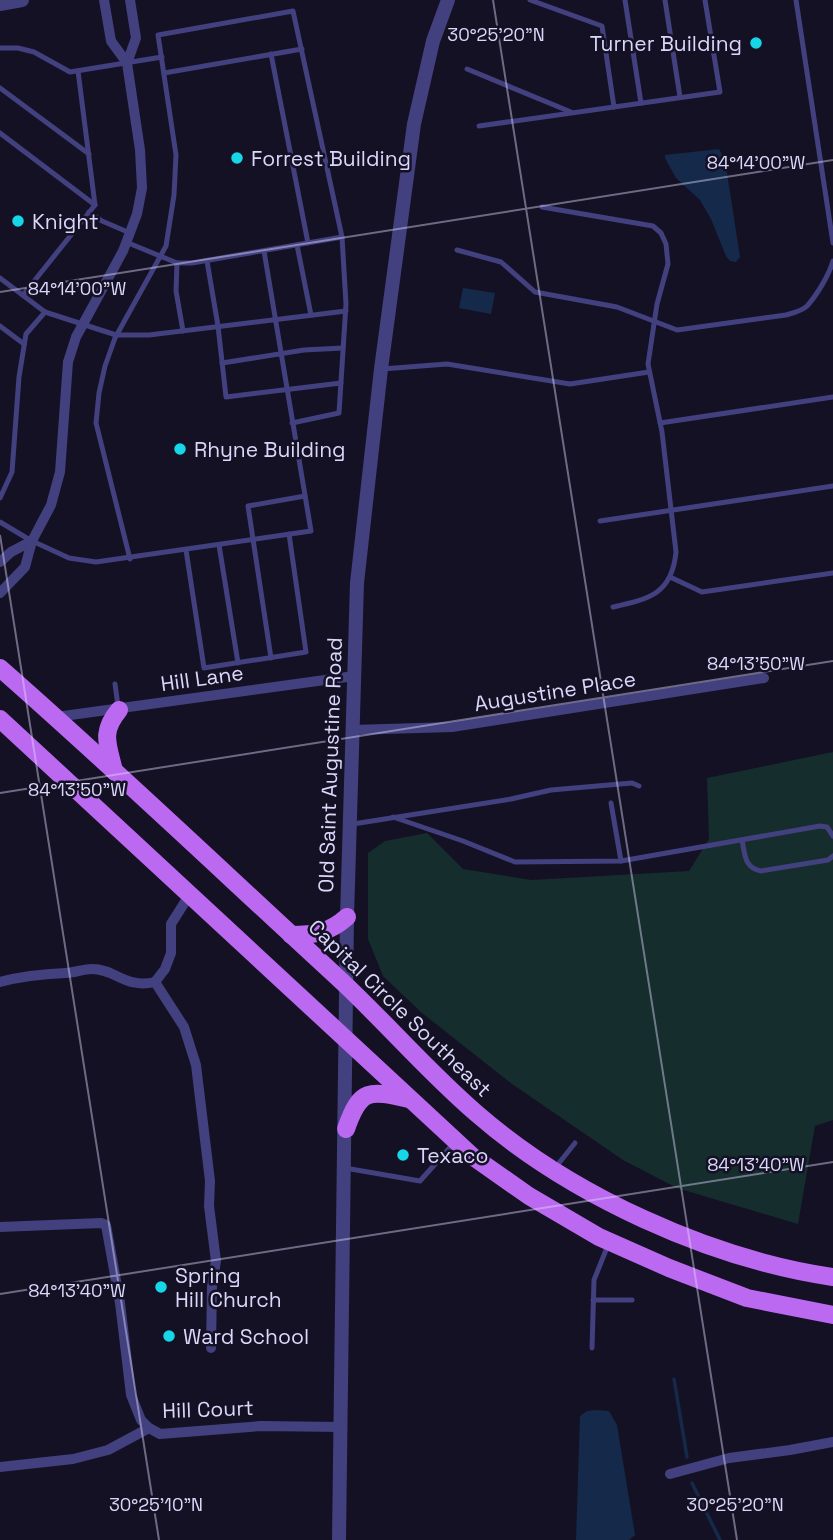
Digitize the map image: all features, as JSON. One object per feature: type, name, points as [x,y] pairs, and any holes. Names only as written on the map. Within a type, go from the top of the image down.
[{"type":"main road","name":"Capital Circle Southeast","points":[[0,668],[347,986],[477,1115],[511,1141],[610,1204],[671,1230],[757,1260],[833,1277]]},
{"type":"main road","points":[[114,771],[107,725],[119,710]]},
{"type":"main road","points":[[2,724],[472,1156],[529,1196],[610,1242],[669,1268],[747,1298],[833,1315]]},
{"type":"main road","points":[[291,935],[323,934],[336,928],[347,917]]},
{"type":"main road","points":[[346,1129],[354,1106],[367,1096],[377,1092],[410,1099]]},
{"type":"street","points":[[0,4],[22,0]]},
{"type":"street","points":[[0,593],[25,567],[32,541],[51,505],[60,472],[68,362],[82,326],[128,238],[137,214],[142,188],[141,150],[127,63],[111,41],[104,0]]},
{"type":"street","points":[[127,63],[136,38],[130,0]]},
{"type":"street","name":"Old Saint Augustine Road","points":[[339,1540],[347,917],[357,583],[381,369],[414,124],[433,41],[448,0]]},
{"type":"street","points":[[0,562],[11,552],[32,541]]},
{"type":"street","name":"Hill Lane","points":[[56,717],[354,676]]},
{"type":"street","name":"Augustine Place","points":[[352,730],[452,727],[764,678]]},
{"type":"street","points":[[155,982],[165,969],[171,953],[171,924],[190,894]]},
{"type":"street","points":[[0,982],[26,975],[93,969],[104,971],[128,983],[155,982]]},
{"type":"street","points":[[155,982],[184,1027],[196,1065],[210,1181],[209,1206],[216,1261],[212,1286],[211,1348]]},
{"type":"street","points":[[0,1227],[64,1223],[106,1225],[120,1303],[131,1395],[141,1420],[149,1428]]},
{"type":"street","name":"Hill Court","points":[[0,1467],[74,1459],[108,1450],[149,1428],[160,1434],[261,1426],[341,1427]]},
{"type":"street","points":[[670,1474],[729,1458],[833,1441]]},
{"type":"lane","points":[[530,0],[602,26],[614,107]]},
{"type":"lane","points":[[625,0],[641,103]]},
{"type":"lane","points":[[666,0],[680,97]]},
{"type":"lane","points":[[479,126],[720,92],[705,0]]},
{"type":"lane","points":[[796,0],[833,243]]},
{"type":"lane","points":[[130,559],[96,423],[105,366],[117,335],[166,246],[174,195],[176,155],[159,35],[293,11],[342,237],[346,311],[339,413],[292,423]]},
{"type":"lane","points":[[0,48],[18,48],[34,52],[70,72],[162,57]]},
{"type":"lane","points":[[164,73],[302,50]]},
{"type":"lane","points":[[271,54],[308,243]]},
{"type":"lane","points":[[467,69],[573,113]]},
{"type":"lane","points":[[23,295],[95,205],[78,71]]},
{"type":"lane","points":[[0,88],[89,153]]},
{"type":"lane","points":[[0,133],[95,205]]},
{"type":"lane","points":[[542,207],[653,226],[661,233],[666,244],[668,264],[654,320],[648,365],[660,424],[676,552],[675,568],[664,587],[651,597],[613,607]]},
{"type":"lane","points":[[89,212],[128,238],[177,263],[207,261],[342,237]]},
{"type":"lane","points":[[297,245],[311,315]]},
{"type":"lane","points":[[457,250],[501,262],[536,292],[617,307],[677,330],[797,311],[806,307],[833,261]]},
{"type":"lane","points":[[0,522],[69,558],[96,562],[311,531],[264,251]]},
{"type":"lane","points":[[207,261],[226,397],[341,383]]},
{"type":"lane","points":[[177,263],[176,291],[183,331]]},
{"type":"lane","points":[[0,278],[45,312],[117,335],[183,331],[346,311]]},
{"type":"lane","points":[[0,498],[12,472],[19,377],[26,334],[45,312]]},
{"type":"lane","points":[[0,326],[24,344]]},
{"type":"lane","points":[[222,363],[304,350],[343,348]]},
{"type":"lane","points":[[381,369],[447,364],[570,384],[649,372]]},
{"type":"lane","points":[[660,424],[833,397]]},
{"type":"lane","points":[[600,520],[833,486]]},
{"type":"lane","points":[[271,658],[248,506],[305,496]]},
{"type":"lane","points":[[186,550],[204,668],[271,658],[306,652],[289,534]]},
{"type":"lane","points":[[219,545],[238,663]]},
{"type":"lane","points":[[670,577],[702,592],[833,573]]},
{"type":"lane","points":[[115,684],[119,710]]},
{"type":"lane","points":[[350,824],[511,799],[551,790],[632,783],[639,786]]},
{"type":"lane","points":[[611,803],[621,860]]},
{"type":"lane","points":[[393,817],[515,862],[621,860],[820,826],[827,827],[833,836]]},
{"type":"lane","points":[[742,840],[746,863],[752,870],[761,871],[828,860],[833,856]]},
{"type":"lane","points":[[345,1168],[420,1181],[456,1141]]},
{"type":"lane","points":[[554,1169],[575,1143]]},
{"type":"lane","points":[[592,1348],[594,1280],[610,1242]]},
{"type":"lane","points":[[593,1300],[632,1300]]},
{"type":"green space","points":[[833,752],[833,1120],[815,1126],[798,1224],[677,1188],[623,1160],[512,1084],[422,1013],[383,976],[368,939],[368,853],[385,841],[427,833],[463,869],[531,880],[689,871],[709,839],[707,778]]},
{"type":"water","points":[[719,149],[725,160],[740,257],[736,262],[730,261],[726,256],[700,200],[676,178],[665,158],[665,155]]},
{"type":"water","points":[[463,288],[495,293],[491,314],[459,308]]},
{"type":"water","points":[[587,1411],[609,1411],[617,1425],[635,1535],[629,1540],[576,1540],[580,1416]]},
{"type":"waterway","points":[[674,1379],[687,1457]]},
{"type":"waterway","points":[[692,1483],[720,1540]]},
{"type":"place","name":"Turner Building","points":[[756,43]]},
{"type":"place","name":"Forrest Building","points":[[237,158]]},
{"type":"place","name":"Knight","points":[[18,221]]},
{"type":"place","name":"Rhyne Building","points":[[180,449]]},
{"type":"place","name":"Texaco","points":[[403,1155]]},
{"type":"place","name":"Spring Hill Church","points":[[161,1287]]},
{"type":"place","name":"Ward School","points":[[169,1336]]}]
